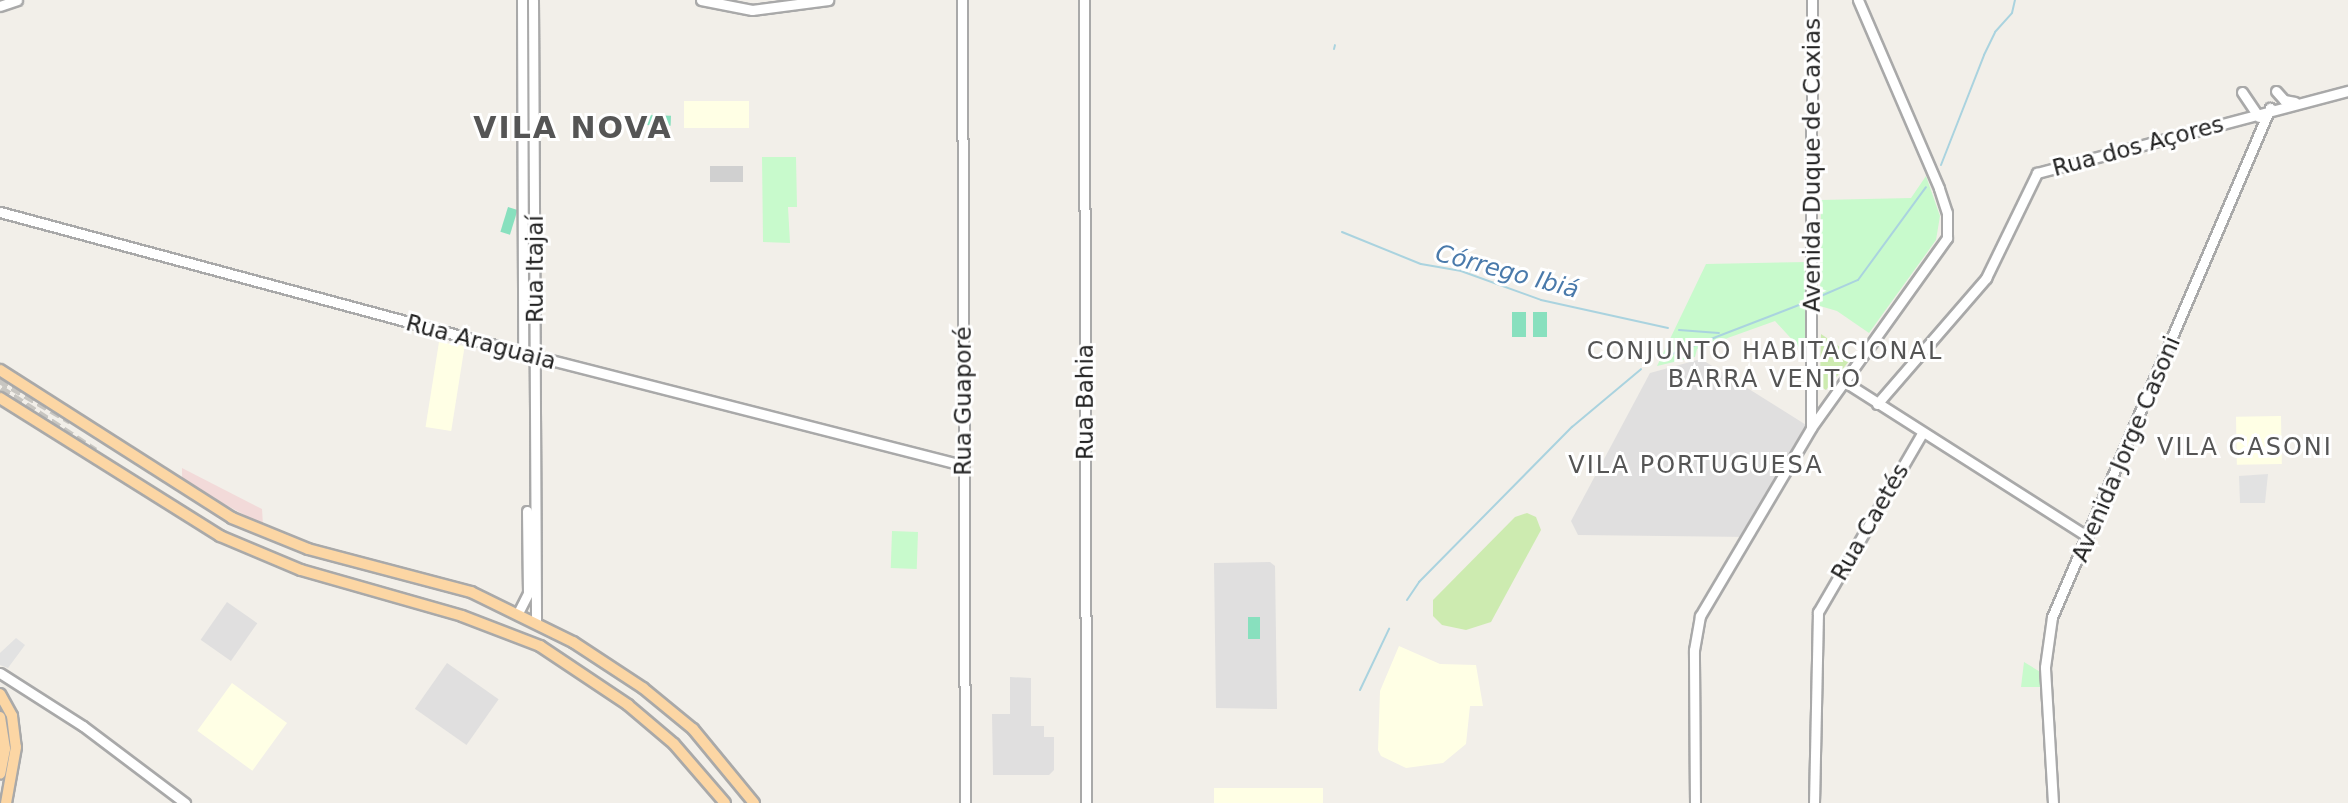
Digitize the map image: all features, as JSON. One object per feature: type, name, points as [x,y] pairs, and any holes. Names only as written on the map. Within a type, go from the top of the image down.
[{"type":"main road","points":[[0,370],[232,518],[308,549],[471,592],[536,622],[582,648],[661,702],[693,729],[754,803]]},
{"type":"main road","points":[[0,398],[220,536],[301,570],[462,616],[549,652],[603,685],[674,744],[725,803]]},
{"type":"main road","points":[[0,694],[12,716],[16,747],[6,803]]},
{"type":"main road","points":[[0,717],[5,749],[0,774]]},
{"type":"street","points":[[0,6],[17,0]]},
{"type":"street","name":"Rua Itajaí","points":[[522,0],[523,353]]},
{"type":"street","name":"Rua Itajaí","points":[[533,0],[536,622]]},
{"type":"street","points":[[701,0],[752,10],[828,0]]},
{"type":"street","name":"Rua Guaporé","points":[[962,0],[965,803]]},
{"type":"street","name":"Rua Bahia","points":[[1084,0],[1086,803]]},
{"type":"street","name":"Avenida Duque de Caxias","points":[[1695,803],[1695,632],[1811,428],[1812,0]]},
{"type":"street","points":[[1811,428],[1942,246],[1949,226],[1939,188],[1858,0]]},
{"type":"street","points":[[2277,91],[2284,100],[2296,103]]},
{"type":"street","name":"Rua dos Açores","points":[[1877,404],[1986,278],[2037,173],[2270,108],[2348,91]]},
{"type":"street","points":[[2242,92],[2257,113],[2262,129]]},
{"type":"street","name":"Avenida Jorge Casoni","points":[[2053,803],[2047,635],[2270,108]]},
{"type":"street","name":"Rua Araguaia","points":[[0,212],[523,353],[964,465]]},
{"type":"street","points":[[1844,382],[2088,537]]},
{"type":"street","name":"Rua Caetés","points":[[1814,803],[1818,612],[1922,433]]},
{"type":"street","points":[[518,613],[528,593],[527,511]]},
{"type":"street","points":[[0,673],[83,726],[186,803]]},
{"type":"shaded area","points":[[684,101],[749,101],[749,128],[684,128]]},
{"type":"shaded area","points":[[710,166],[743,166],[743,182],[710,182]]},
{"type":"shaded area","points":[[439,342],[465,346],[451,431],[426,427]]},
{"type":"shaded area","points":[[1701,359],[1811,428],[1748,537],[1578,535],[1571,521],[1650,373]]},
{"type":"shaded area","points":[[2281,416],[2282,464],[2237,465],[2236,417]]},
{"type":"shaded area","points":[[182,468],[262,509],[263,525],[182,481]]},
{"type":"shaded area","points":[[2268,474],[2265,503],[2240,503],[2239,476]]},
{"type":"shaded area","points":[[1270,562],[1275,566],[1277,709],[1216,708],[1214,563]]},
{"type":"shaded area","points":[[227,602],[257,623],[231,661],[201,640]]},
{"type":"shaded area","points":[[16,638],[25,645],[8,668],[0,665],[0,653]]},
{"type":"shaded area","points":[[1399,646],[1440,664],[1476,665],[1483,706],[1470,706],[1466,744],[1443,763],[1406,768],[1381,756],[1378,750],[1380,691]]},
{"type":"shaded area","points":[[447,663],[499,699],[466,745],[415,709]]},
{"type":"shaded area","points":[[1010,677],[1031,678],[1031,726],[1044,726],[1044,737],[1054,737],[1054,770],[1049,775],[993,775],[992,714],[1010,714]]},
{"type":"shaded area","points":[[232,683],[287,723],[252,771],[197,731]]},
{"type":"shaded area","points":[[1214,788],[1323,788],[1323,803],[1214,803]]},
{"type":"green space","points":[[646,115],[671,116],[671,126],[646,125]]},
{"type":"green space","points":[[762,157],[796,157],[797,207],[788,207],[790,243],[763,242]]},
{"type":"green space","points":[[1926,176],[1940,216],[1936,240],[1869,333],[1837,311],[1820,306],[1821,200],[1911,198]]},
{"type":"green space","points":[[508,207],[518,210],[510,235],[500,232]]},
{"type":"green space","points":[[1809,262],[1809,358],[1775,321],[1697,349],[1695,357],[1657,366],[1706,264]]},
{"type":"green space","points":[[1512,312],[1526,312],[1526,337],[1512,337]]},
{"type":"green space","points":[[1533,312],[1547,312],[1547,337],[1533,337]]},
{"type":"green space","points":[[1821,334],[1853,356],[1826,390],[1820,386]]},
{"type":"green space","points":[[1527,513],[1536,517],[1541,530],[1491,622],[1466,630],[1442,625],[1433,616],[1433,600],[1515,517]]},
{"type":"green space","points":[[892,531],[918,532],[917,569],[891,568]]},
{"type":"green space","points":[[1248,617],[1260,617],[1260,639],[1248,639]]},
{"type":"green space","points":[[2024,662],[2042,673],[2042,687],[2021,687]]},
{"type":"waterway","points":[[1941,165],[1984,55],[1995,32],[2012,13],[2015,0]]},
{"type":"waterway","name":"Córrego Ibiá","points":[[1334,49],[1335,45]]},
{"type":"waterway","points":[[1814,299],[1858,280],[1926,187]]},
{"type":"waterway","name":"Córrego Ibiá","points":[[1342,232],[1421,264],[1461,271],[1541,300],[1668,328]]},
{"type":"waterway","points":[[1659,359],[1809,301]]},
{"type":"waterway","name":"Córrego Ibiá","points":[[1679,330],[1719,333]]},
{"type":"waterway","points":[[1407,600],[1419,582],[1572,427],[1641,369]]},
{"type":"waterway","points":[[1360,690],[1389,629]]},
{"type":"tunnel","points":[[0,379],[71,420]]},
{"type":"tunnel","points":[[0,390],[94,452]]},
{"type":"district","name":"VILA NOVA","points":[[573,128]]},
{"type":"district","name":"CONJUNTO HABITACIONAL BARRA VENTO","points":[[1765,366]]},
{"type":"district","name":"VILA CASONI","points":[[2245,448]]},
{"type":"district","name":"VILA PORTUGUESA","points":[[1696,466]]}]
